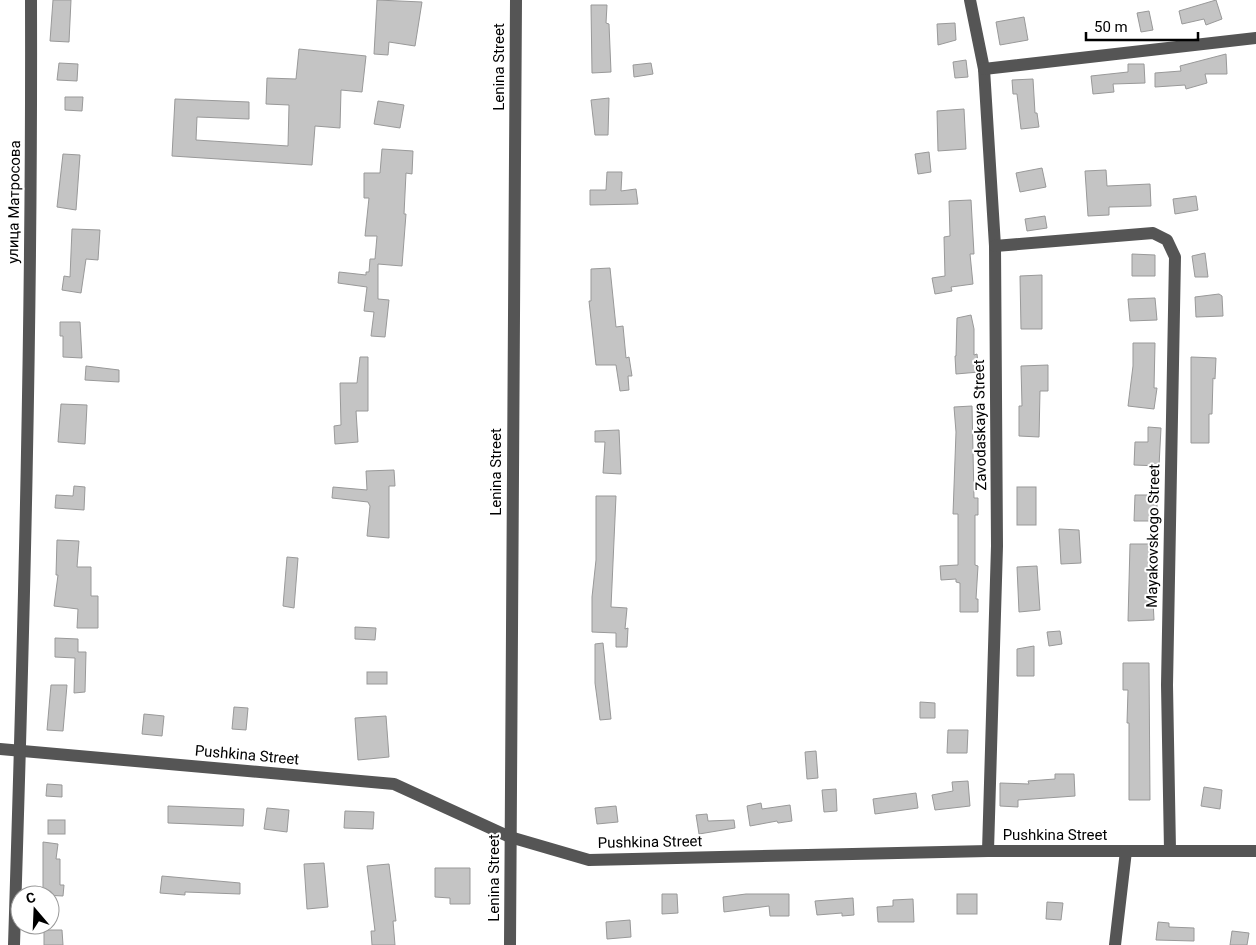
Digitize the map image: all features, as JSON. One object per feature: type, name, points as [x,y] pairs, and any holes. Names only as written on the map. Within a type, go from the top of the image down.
[{"type":"street","name":"улица Матросова","points":[[14,945],[21,751],[32,168],[31,0]]},
{"type":"street","name":"Lenina Street","points":[[510,945],[516,0]]},
{"type":"street","name":"Zavodaskaya Street","points":[[970,0],[984,69],[994,246],[997,546],[988,851]]},
{"type":"street","points":[[984,69],[1256,38]]},
{"type":"street","name":"Mayakovskogo Street","points":[[994,246],[1153,233],[1167,240],[1175,256],[1168,685],[1170,850]]},
{"type":"street","name":"Pushkina Street","points":[[0,749],[394,784],[510,837],[589,860],[988,851],[1256,851]]},
{"type":"street","points":[[1115,945],[1126,852]]},
{"type":"building","points":[[53,0],[71,0],[69,42],[50,41]]},
{"type":"building","points":[[377,0],[422,2],[415,46],[389,42],[388,55],[374,54]]},
{"type":"building","points":[[1216,0],[1222,19],[1206,25],[1204,19],[1182,24],[1179,11]]},
{"type":"building","points":[[591,5],[607,5],[606,23],[609,24],[611,72],[592,73]]},
{"type":"building","points":[[1149,11],[1153,30],[1141,32],[1137,13]]},
{"type":"building","points":[[1024,17],[1028,40],[1000,45],[996,22]]},
{"type":"building","points":[[955,23],[956,40],[938,45],[937,24]]},
{"type":"building","points":[[299,49],[366,56],[362,92],[341,90],[340,128],[315,126],[312,165],[172,156],[175,99],[249,102],[249,119],[197,117],[196,140],[288,146],[289,105],[266,104],[267,78],[296,79]]},
{"type":"building","points":[[1226,54],[1227,74],[1205,74],[1207,83],[1186,89],[1185,85],[1155,87],[1155,73],[1181,71],[1180,66]]},
{"type":"building","points":[[966,60],[968,77],[955,78],[953,62]]},
{"type":"building","points":[[59,63],[78,64],[77,81],[57,80]]},
{"type":"building","points":[[651,63],[653,74],[634,77],[633,65]]},
{"type":"building","points":[[1128,64],[1144,64],[1145,83],[1113,84],[1114,92],[1093,94],[1091,76],[1128,72]]},
{"type":"building","points":[[1033,79],[1035,113],[1037,113],[1039,127],[1021,129],[1017,94],[1013,94],[1012,80]]},
{"type":"building","points":[[65,97],[83,97],[82,111],[65,110]]},
{"type":"building","points":[[609,98],[608,135],[595,135],[591,100]]},
{"type":"building","points":[[378,101],[404,105],[400,128],[374,124]]},
{"type":"building","points":[[964,109],[966,149],[938,151],[937,111]]},
{"type":"building","points":[[382,149],[413,151],[412,174],[406,173],[404,214],[406,214],[402,266],[378,264],[378,299],[389,300],[385,337],[371,336],[374,312],[364,311],[367,287],[338,283],[339,272],[366,275],[366,272],[369,272],[370,259],[375,259],[377,236],[365,236],[369,198],[364,198],[364,173],[380,173]]},
{"type":"building","points":[[929,152],[931,172],[918,174],[915,154]]},
{"type":"building","points":[[63,154],[80,155],[76,210],[57,207]]},
{"type":"building","points":[[1042,168],[1046,187],[1020,192],[1016,173]]},
{"type":"building","points":[[1106,170],[1107,186],[1150,184],[1151,206],[1109,207],[1109,215],[1088,216],[1085,171]]},
{"type":"building","points":[[607,172],[622,172],[621,191],[636,189],[638,204],[590,205],[590,190],[606,190]]},
{"type":"building","points":[[1196,196],[1198,210],[1175,214],[1173,199]]},
{"type":"building","points":[[971,200],[974,254],[970,254],[973,284],[951,287],[952,291],[935,294],[932,278],[945,276],[944,237],[950,236],[949,201]]},
{"type":"building","points":[[1045,216],[1047,228],[1027,231],[1025,219]]},
{"type":"building","points":[[72,229],[100,230],[98,260],[86,259],[81,293],[62,290],[64,276],[70,277]]},
{"type":"building","points":[[1205,253],[1208,277],[1195,277],[1192,256]]},
{"type":"building","points":[[1132,254],[1155,255],[1155,276],[1132,276]]},
{"type":"building","points":[[610,268],[616,327],[623,326],[626,358],[629,357],[632,376],[628,376],[629,390],[620,391],[616,365],[596,365],[589,301],[591,301],[591,269]]},
{"type":"building","points":[[1042,275],[1042,329],[1021,329],[1020,276]]},
{"type":"building","points":[[1219,294],[1222,296],[1223,316],[1196,317],[1195,297]]},
{"type":"building","points":[[1155,298],[1157,320],[1130,321],[1128,299]]},
{"type":"building","points":[[971,315],[974,329],[974,355],[977,354],[979,372],[956,374],[957,318]]},
{"type":"building","points":[[60,322],[80,322],[82,358],[63,357],[63,336],[60,336]]},
{"type":"building","points":[[1133,343],[1155,343],[1154,388],[1157,388],[1154,409],[1128,406],[1133,366]]},
{"type":"building","points":[[360,357],[368,357],[368,411],[356,411],[358,442],[335,444],[334,426],[341,425],[340,383],[357,383]]},
{"type":"building","points":[[1191,357],[1216,358],[1215,379],[1213,378],[1212,414],[1209,414],[1209,443],[1191,443]]},
{"type":"building","points":[[1048,365],[1048,391],[1040,391],[1039,437],[1019,436],[1019,406],[1022,406],[1021,366]]},
{"type":"building","points":[[86,366],[119,370],[119,382],[85,380]]},
{"type":"building","points":[[61,404],[87,405],[85,444],[58,442]]},
{"type":"building","points":[[972,406],[974,498],[978,498],[978,515],[975,515],[975,565],[978,566],[976,599],[978,599],[978,612],[960,612],[960,583],[956,582],[956,579],[941,580],[940,566],[958,565],[958,514],[953,514],[956,432],[954,407]]},
{"type":"building","points":[[1148,427],[1161,428],[1159,466],[1134,465],[1135,442],[1148,442]]},
{"type":"building","points":[[619,430],[621,474],[603,473],[605,442],[595,442],[595,431]]},
{"type":"building","points":[[394,470],[395,486],[389,486],[389,538],[367,536],[370,506],[368,502],[332,498],[333,487],[367,490],[366,471]]},
{"type":"building","points":[[74,486],[85,487],[84,510],[55,508],[56,495],[73,496]]},
{"type":"building","points":[[1017,487],[1036,487],[1036,525],[1017,525]]},
{"type":"building","points":[[1135,495],[1157,495],[1157,521],[1134,521]]},
{"type":"building","points":[[596,496],[616,496],[611,607],[627,608],[625,629],[628,628],[627,647],[616,647],[616,633],[592,632],[592,597],[596,560]]},
{"type":"building","points":[[1059,529],[1079,530],[1081,563],[1061,564]]},
{"type":"building","points":[[57,540],[79,541],[77,567],[91,567],[91,596],[98,596],[98,628],[77,628],[78,609],[54,606],[58,575],[56,575]]},
{"type":"building","points":[[1130,544],[1154,544],[1154,561],[1151,561],[1154,620],[1128,621]]},
{"type":"building","points":[[287,557],[298,558],[294,608],[283,606]]},
{"type":"building","points":[[1037,566],[1040,610],[1019,612],[1017,567]]},
{"type":"building","points":[[355,627],[376,628],[375,640],[355,639]]},
{"type":"building","points":[[1060,631],[1062,644],[1049,646],[1047,632]]},
{"type":"building","points":[[55,638],[78,639],[78,652],[86,652],[85,692],[74,693],[75,658],[55,657]]},
{"type":"building","points":[[603,643],[611,719],[600,720],[595,683],[595,644]]},
{"type":"building","points":[[1034,646],[1034,676],[1017,676],[1017,649]]},
{"type":"building","points":[[1123,663],[1149,663],[1150,800],[1129,800],[1128,690],[1123,690]]},
{"type":"building","points":[[367,672],[387,672],[387,684],[367,684]]},
{"type":"building","points":[[51,685],[67,685],[63,731],[47,730]]},
{"type":"building","points":[[920,702],[935,703],[935,718],[920,718]]},
{"type":"building","points":[[234,707],[248,708],[246,730],[232,729]]},
{"type":"building","points":[[144,714],[164,716],[162,736],[142,734]]},
{"type":"building","points":[[386,716],[389,757],[358,760],[355,718]]},
{"type":"building","points":[[948,730],[968,730],[967,753],[947,753]]},
{"type":"building","points":[[816,751],[818,778],[807,779],[805,752]]},
{"type":"building","points":[[1055,774],[1074,774],[1075,796],[1018,800],[1018,807],[1000,806],[1000,783],[1029,784],[1028,781],[1055,779]]},
{"type":"building","points":[[968,781],[970,806],[935,810],[932,795],[953,791],[952,782]]},
{"type":"building","points":[[47,784],[62,785],[62,797],[46,796]]},
{"type":"building","points":[[1204,787],[1222,790],[1220,809],[1201,806]]},
{"type":"building","points":[[836,789],[837,811],[824,812],[822,790]]},
{"type":"building","points":[[916,793],[918,808],[875,814],[873,799]]},
{"type":"building","points":[[761,803],[762,809],[790,805],[792,821],[778,823],[777,821],[750,826],[747,806]]},
{"type":"building","points":[[168,806],[244,809],[243,826],[168,823]]},
{"type":"building","points":[[616,806],[618,822],[597,824],[595,808]]},
{"type":"building","points":[[267,808],[289,810],[287,832],[264,829]]},
{"type":"building","points":[[345,811],[374,812],[373,829],[344,828]]},
{"type":"building","points":[[707,814],[708,821],[734,820],[735,828],[699,834],[696,815]]},
{"type":"building","points":[[48,820],[65,820],[65,834],[48,834]]},
{"type":"building","points":[[43,842],[58,844],[56,859],[60,859],[60,885],[43,885]]},
{"type":"building","points":[[324,863],[328,907],[307,909],[304,864]]},
{"type":"building","points":[[389,864],[396,921],[393,921],[395,945],[372,945],[371,931],[375,931],[367,866]]},
{"type":"building","points":[[435,868],[470,868],[470,904],[450,904],[450,898],[435,897]]},
{"type":"building","points":[[162,876],[240,883],[240,894],[185,892],[185,895],[160,893]]},
{"type":"building","points":[[60,885],[64,885],[63,896],[60,896]]},
{"type":"building","points":[[662,894],[677,894],[678,913],[662,914]]},
{"type":"building","points":[[746,894],[789,894],[789,916],[770,916],[769,906],[724,912],[723,897]]},
{"type":"building","points":[[957,894],[977,894],[977,914],[957,914]]},
{"type":"building","points":[[853,898],[854,915],[842,916],[842,913],[817,915],[815,901]]},
{"type":"building","points":[[913,899],[914,922],[878,922],[877,907],[893,906],[893,900]]},
{"type":"building","points":[[1047,902],[1063,903],[1061,920],[1046,919]]},
{"type":"building","points":[[630,920],[631,937],[607,939],[606,922]]},
{"type":"building","points":[[1158,922],[1169,923],[1169,927],[1194,928],[1194,941],[1156,940]]},
{"type":"building","points":[[60,930],[62,930],[63,945],[44,945],[44,935],[60,935]]},
{"type":"building","points":[[1232,931],[1249,933],[1247,945],[1230,945]]}]
